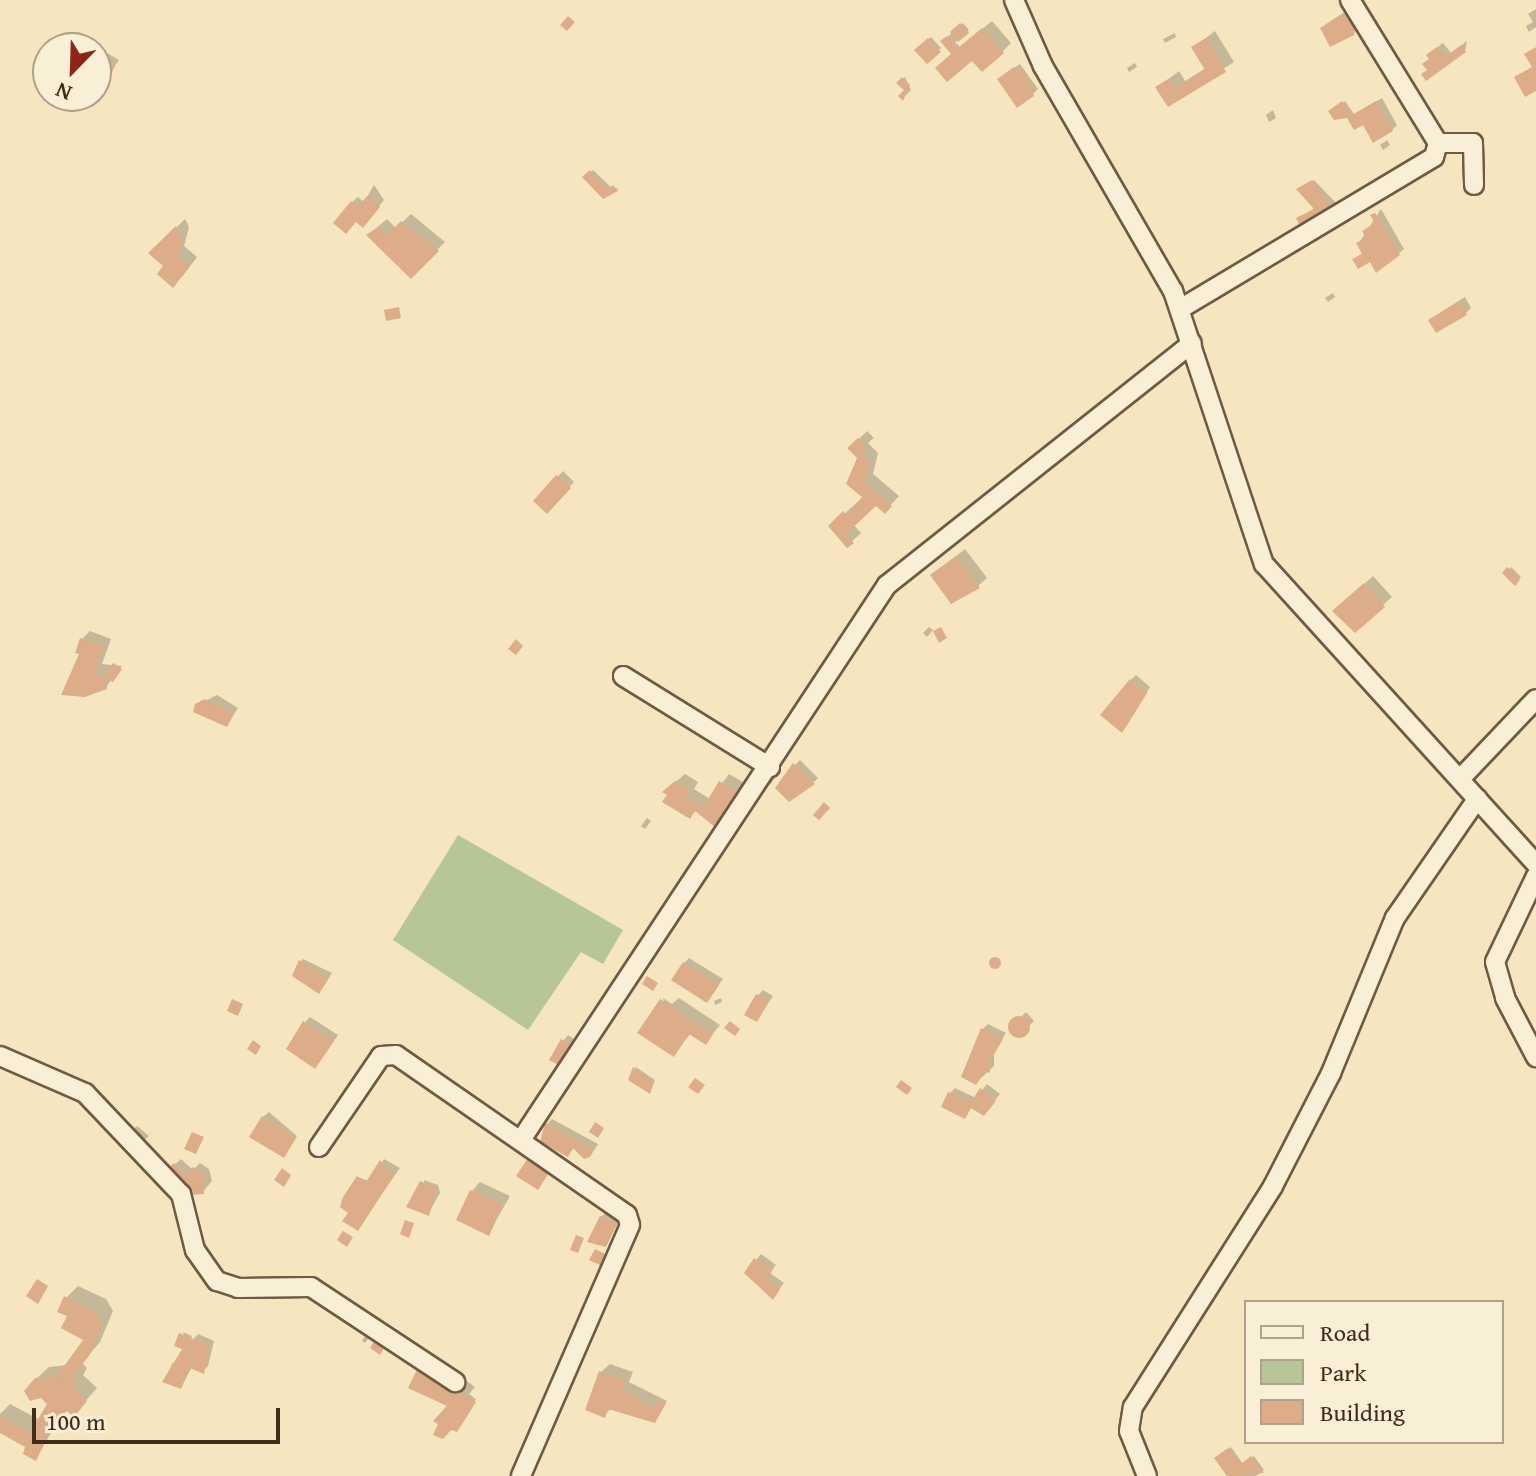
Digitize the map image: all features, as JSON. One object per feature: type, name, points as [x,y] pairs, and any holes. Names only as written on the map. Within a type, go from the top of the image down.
[{"type":"street","points":[[1014,0],[1043,66],[1180,309],[1264,564],[1536,864]]},
{"type":"street","points":[[1180,309],[1434,157],[1438,143],[1350,0]]},
{"type":"street","points":[[1438,143],[1473,143],[1474,185]]},
{"type":"street","points":[[521,1140],[770,767],[887,585],[1192,343]]},
{"type":"street","points":[[623,676],[770,767]]},
{"type":"street","points":[[1460,779],[1536,699]]},
{"type":"street","points":[[1147,1476],[1129,1431],[1133,1407],[1273,1186],[1331,1073],[1395,918],[1477,799]]},
{"type":"street","points":[[1536,876],[1495,962],[1505,998],[1536,1057]]},
{"type":"street","points":[[319,1147],[381,1056],[388,1053],[624,1210],[630,1220],[521,1476]]},
{"type":"street","points":[[0,1056],[85,1093],[181,1194],[195,1250],[217,1281],[238,1288],[311,1287],[455,1382]]},
{"type":"green space","points":[[458,835],[623,930],[603,964],[581,952],[528,1030],[393,940]]},
{"type":"building","points":[[1342,14],[1348,22],[1356,21],[1354,35],[1330,47],[1320,28]]},
{"type":"building","points":[[568,16],[575,22],[567,31],[560,25]]},
{"type":"building","points":[[960,23],[969,33],[958,42],[950,32]]},
{"type":"building","points":[[982,28],[1004,53],[982,72],[972,61],[947,82],[935,68],[951,54],[940,41],[947,36],[958,48]]},
{"type":"building","points":[[928,38],[941,52],[927,64],[914,50]]},
{"type":"building","points":[[1206,38],[1226,72],[1168,107],[1155,87],[1170,78],[1176,88],[1205,70],[1191,47]]},
{"type":"building","points":[[1461,45],[1466,52],[1426,81],[1421,74],[1427,70],[1422,64],[1429,59],[1426,55],[1437,47],[1445,57]]},
{"type":"building","points":[[1536,47],[1536,91],[1525,97],[1514,77],[1532,67],[1524,54]]},
{"type":"building","points":[[1014,67],[1018,72],[1023,69],[1034,96],[1017,108],[997,79]]},
{"type":"building","points":[[902,77],[910,85],[903,101],[898,96],[904,90],[896,83]]},
{"type":"building","points":[[1342,101],[1352,115],[1376,101],[1393,131],[1373,143],[1363,125],[1354,130],[1347,118],[1334,120],[1328,111]]},
{"type":"building","points":[[590,170],[608,189],[613,185],[618,191],[603,199],[582,177]]},
{"type":"building","points":[[1312,180],[1333,210],[1302,230],[1296,218],[1314,209],[1296,189]]},
{"type":"building","points":[[367,196],[380,207],[363,228],[356,222],[346,234],[333,223],[351,201],[358,207]]},
{"type":"building","points":[[1375,213],[1400,255],[1376,273],[1370,262],[1358,269],[1352,259],[1362,254],[1356,243],[1366,238],[1362,231],[1375,223],[1370,215]]},
{"type":"building","points":[[401,221],[439,251],[411,279],[366,235],[378,227],[387,235]]},
{"type":"building","points":[[176,226],[183,246],[177,255],[190,266],[173,288],[157,274],[163,266],[148,253]]},
{"type":"building","points":[[1459,301],[1467,315],[1436,333],[1428,320]]},
{"type":"building","points":[[399,307],[401,318],[386,321],[384,310]]},
{"type":"building","points":[[858,438],[867,447],[861,453],[870,462],[865,483],[892,506],[885,514],[876,506],[846,534],[854,543],[847,548],[828,526],[843,511],[847,516],[862,497],[846,484],[857,458],[847,448]]},
{"type":"building","points":[[556,475],[571,488],[547,514],[533,501]]},
{"type":"building","points":[[956,556],[980,588],[951,604],[930,575]]},
{"type":"building","points":[[1507,567],[1520,580],[1515,586],[1502,573]]},
{"type":"building","points":[[1364,583],[1385,607],[1355,633],[1332,611]]},
{"type":"building","points":[[941,627],[947,638],[939,643],[933,631]]},
{"type":"building","points":[[80,638],[104,647],[94,673],[106,678],[107,689],[85,697],[61,695],[79,654],[75,653]]},
{"type":"building","points":[[516,639],[523,646],[516,655],[508,649]]},
{"type":"building","points":[[113,663],[122,669],[113,682],[104,676]]},
{"type":"building","points":[[1130,679],[1147,693],[1122,733],[1100,715]]},
{"type":"building","points":[[205,699],[234,714],[227,727],[193,712],[195,704]]},
{"type":"building","points":[[793,763],[815,784],[789,802],[775,788]]},
{"type":"building","points":[[675,781],[691,791],[687,798],[703,808],[719,781],[739,793],[743,786],[749,789],[736,810],[729,805],[715,827],[695,811],[690,819],[662,802],[667,795],[662,792]]},
{"type":"building","points":[[824,802],[830,808],[819,820],[813,815]]},
{"type":"building","points":[[995,957],[1001,963],[995,969],[989,963]]},
{"type":"building","points":[[299,960],[328,979],[319,994],[292,976]]},
{"type":"building","points":[[683,962],[719,985],[707,1003],[671,980]]},
{"type":"building","points":[[647,976],[658,983],[653,991],[642,984]]},
{"type":"building","points":[[756,994],[769,1001],[757,1022],[744,1015]]},
{"type":"building","points":[[232,999],[243,1004],[238,1016],[227,1011]]},
{"type":"building","points":[[660,999],[713,1034],[706,1045],[689,1034],[674,1057],[637,1033]]},
{"type":"building","points":[[1019,1016],[1027,1019],[1030,1027],[1027,1035],[1019,1038],[1011,1035],[1008,1027],[1011,1019]]},
{"type":"building","points":[[303,1021],[334,1041],[315,1069],[286,1049]]},
{"type":"building","points":[[730,1021],[740,1029],[735,1036],[724,1028]]},
{"type":"building","points":[[981,1028],[1003,1039],[990,1061],[990,1073],[985,1071],[976,1085],[961,1077]]},
{"type":"building","points":[[561,1039],[573,1046],[562,1067],[549,1060]]},
{"type":"building","points":[[253,1040],[261,1046],[256,1055],[247,1049]]},
{"type":"building","points":[[633,1067],[654,1082],[650,1094],[628,1080]]},
{"type":"building","points":[[695,1078],[705,1085],[698,1094],[688,1087]]},
{"type":"building","points":[[901,1080],[912,1088],[907,1095],[896,1087]]},
{"type":"building","points":[[980,1088],[996,1101],[984,1116],[971,1108],[965,1119],[941,1107],[948,1092],[971,1102]]},
{"type":"building","points":[[262,1116],[296,1138],[284,1158],[249,1137]]},
{"type":"building","points":[[595,1122],[604,1128],[598,1138],[589,1132]]},
{"type":"building","points":[[545,1123],[594,1150],[590,1157],[584,1159],[573,1148],[568,1157],[540,1142]]},
{"type":"building","points":[[192,1132],[204,1137],[196,1154],[184,1149]]},
{"type":"building","points":[[530,1155],[552,1168],[538,1190],[516,1176]]},
{"type":"building","points":[[380,1160],[393,1177],[358,1231],[342,1221],[348,1213],[340,1207],[343,1197],[357,1176],[366,1182]]},
{"type":"building","points":[[174,1163],[186,1174],[193,1167],[205,1174],[204,1194],[188,1195],[166,1170]]},
{"type":"building","points":[[282,1168],[291,1175],[284,1187],[274,1180]]},
{"type":"building","points":[[420,1181],[437,1188],[429,1216],[406,1207]]},
{"type":"building","points":[[470,1190],[503,1205],[489,1236],[456,1220]]},
{"type":"building","points":[[600,1216],[617,1224],[606,1247],[587,1242]]},
{"type":"building","points":[[405,1220],[414,1223],[409,1238],[400,1234]]},
{"type":"building","points":[[343,1231],[353,1237],[347,1247],[337,1240]]},
{"type":"building","points":[[576,1235],[584,1238],[578,1253],[570,1250]]},
{"type":"building","points":[[595,1249],[605,1254],[600,1265],[589,1260]]},
{"type":"building","points":[[754,1258],[772,1271],[766,1279],[780,1289],[773,1300],[744,1273]]},
{"type":"building","points":[[37,1279],[48,1286],[38,1304],[26,1296]]},
{"type":"building","points":[[64,1296],[94,1311],[103,1324],[89,1356],[72,1376],[77,1380],[72,1388],[87,1401],[74,1417],[67,1411],[54,1424],[36,1461],[23,1454],[25,1447],[0,1433],[0,1417],[30,1433],[47,1404],[41,1398],[30,1401],[24,1391],[35,1378],[57,1376],[83,1340],[61,1328],[67,1316],[57,1312]]},
{"type":"building","points":[[179,1333],[210,1346],[204,1374],[190,1368],[181,1389],[162,1382],[182,1349],[174,1346]]},
{"type":"building","points":[[375,1339],[388,1340],[380,1355],[370,1348]]},
{"type":"building","points":[[420,1363],[476,1402],[457,1432],[451,1430],[443,1439],[433,1435],[438,1424],[433,1421],[447,1406],[408,1388]]},
{"type":"building","points":[[599,1371],[626,1381],[622,1391],[643,1399],[641,1403],[655,1408],[658,1400],[666,1403],[655,1423],[608,1409],[605,1418],[585,1410]]},
{"type":"building","points":[[1228,1448],[1241,1464],[1251,1456],[1264,1473],[1227,1476],[1214,1458]]}]
